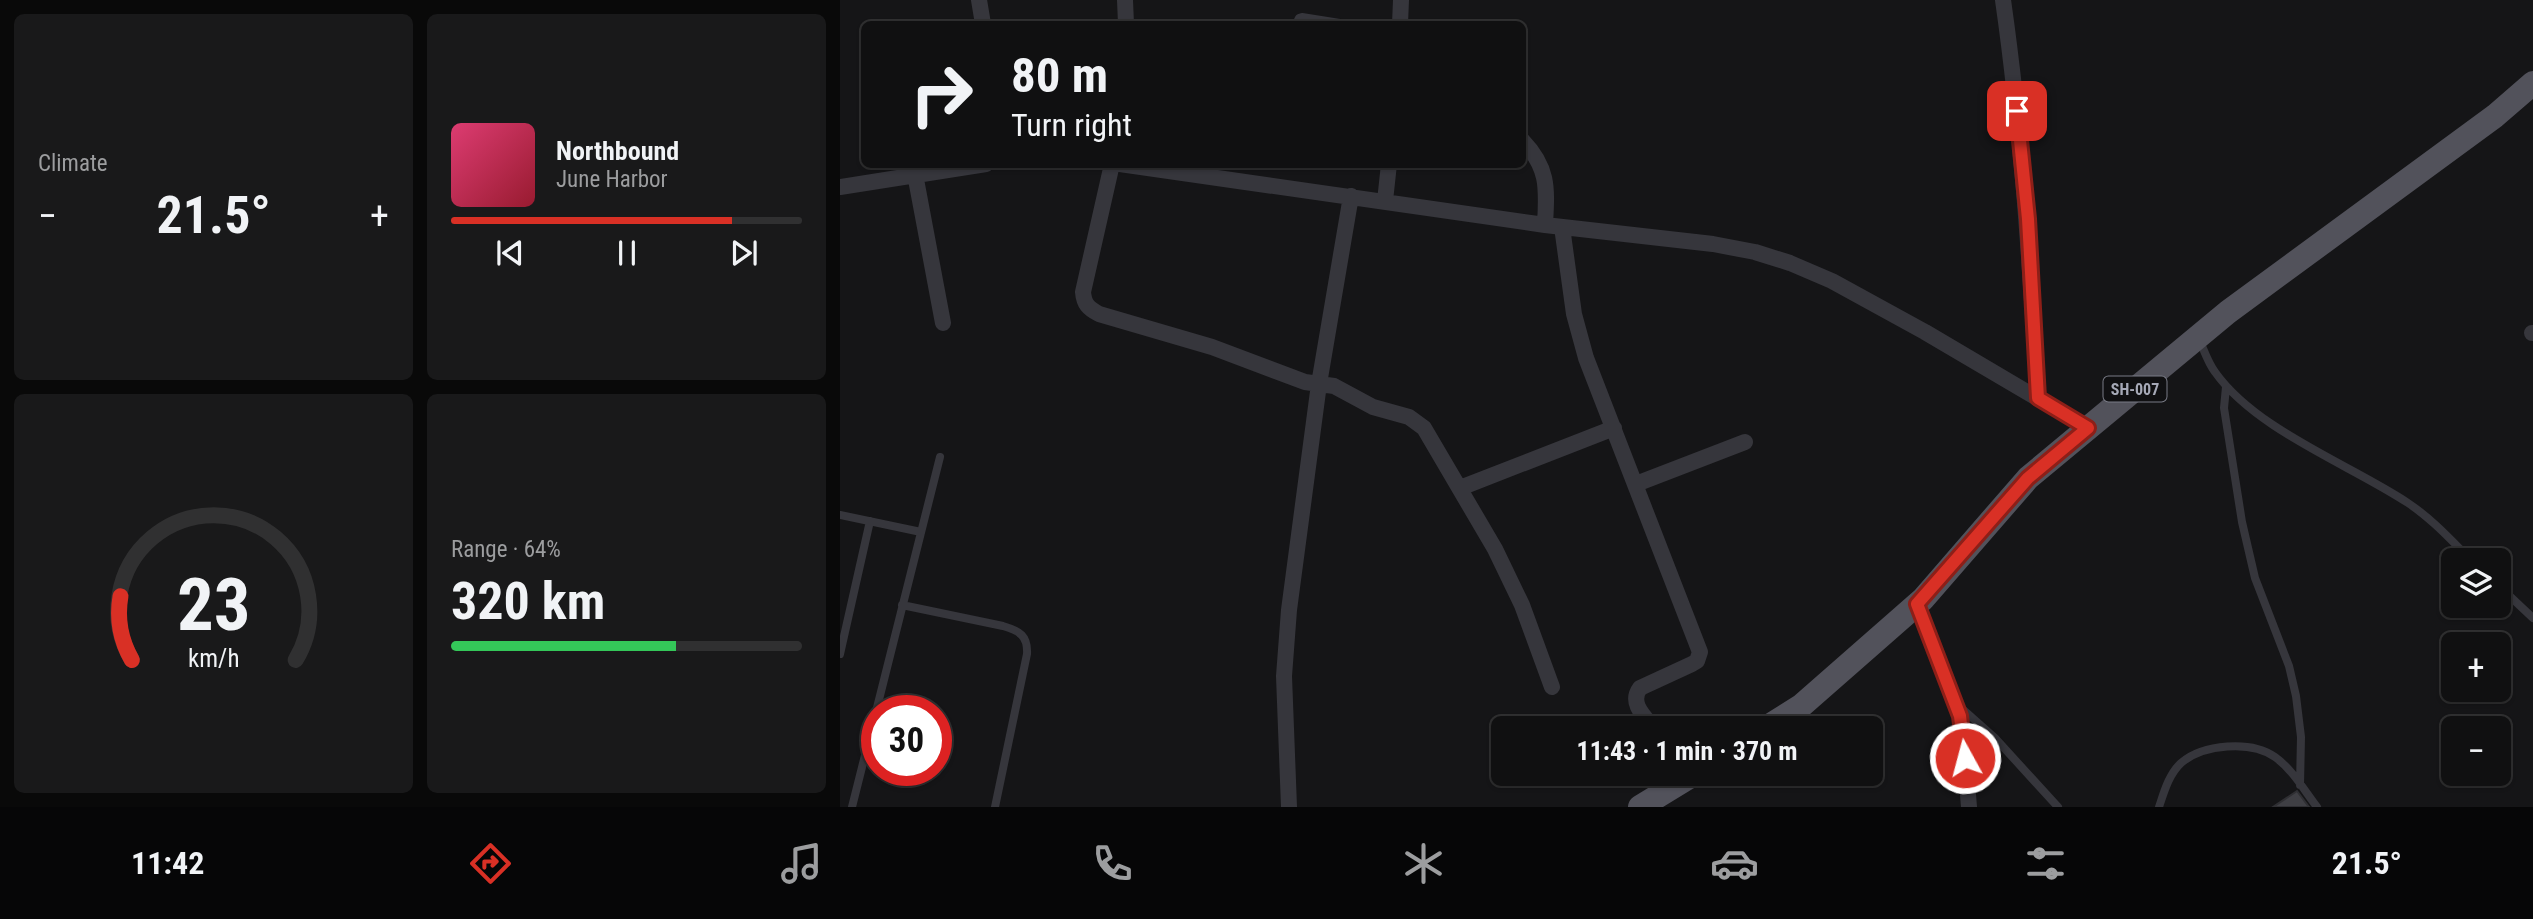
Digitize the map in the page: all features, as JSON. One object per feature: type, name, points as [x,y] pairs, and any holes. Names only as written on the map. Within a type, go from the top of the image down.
[{"type":"main road","name":"SH-007","points":[[1785,716],[1801,706],[1917,604],[2028,478],[2228,312],[2495,116],[2533,83]]},
{"type":"main road","points":[[1640,807],[1672,786]]},
{"type":"street","points":[[979,0],[982,21]]},
{"type":"street","points":[[1125,0],[1126,21]]},
{"type":"street","points":[[1401,0],[1401,21]]},
{"type":"street","points":[[2003,0],[2015,84],[2028,219],[2038,398]]},
{"type":"street","points":[[1526,144],[1542,166],[1553,226],[1586,358],[1700,652],[1692,664],[1636,692],[1639,709],[1645,716]]},
{"type":"street","points":[[840,187],[958,168]]},
{"type":"street","points":[[1111,168],[1083,292],[1088,308],[1098,314],[1212,347],[1305,382],[1340,389],[1373,407],[1416,420],[1424,428],[1495,549],[1522,605],[1552,687]]},
{"type":"street","points":[[1149,168],[1553,226],[1713,244],[1755,252],[1790,263],[1844,287],[2088,428]]},
{"type":"street","points":[[1385,201],[1389,168]]},
{"type":"street","points":[[915,174],[943,323]]},
{"type":"street","points":[[1289,807],[1285,652],[1319,384],[1351,196]]},
{"type":"street","points":[[1460,488],[1614,428]]},
{"type":"street","points":[[1636,484],[1745,442]]},
{"type":"street","points":[[1917,604],[1963,733],[1969,807]]},
{"type":"lane","points":[[1298,21],[1303,18],[1324,21]]},
{"type":"lane","points":[[2198,337],[2213,370],[2227,387],[2280,429],[2408,503],[2460,548]]},
{"type":"lane","points":[[2227,387],[2224,408],[2242,522],[2255,578],[2289,666],[2296,696],[2301,737],[2300,785]]},
{"type":"lane","points":[[852,807],[940,457]]},
{"type":"lane","points":[[840,515],[921,532]]},
{"type":"lane","points":[[840,654],[870,521]]},
{"type":"lane","points":[[2511,597],[2533,618]]},
{"type":"lane","points":[[902,606],[1003,626],[1018,630],[1023,635],[1027,654],[995,807]]},
{"type":"lane","points":[[1954,702],[1995,738],[2058,807]]},
{"type":"lane","points":[[2159,807],[2173,773],[2182,762],[2195,755],[2232,746],[2263,750],[2276,757],[2317,807]]},
{"type":"building","points":[[2297,791],[2309,807],[2273,807]]},
{"type":"route","points":[[1965,758],[1960,716],[1917,604],[2028,478],[2088,428],[2038,398],[2028,219],[2017,111]]}]
